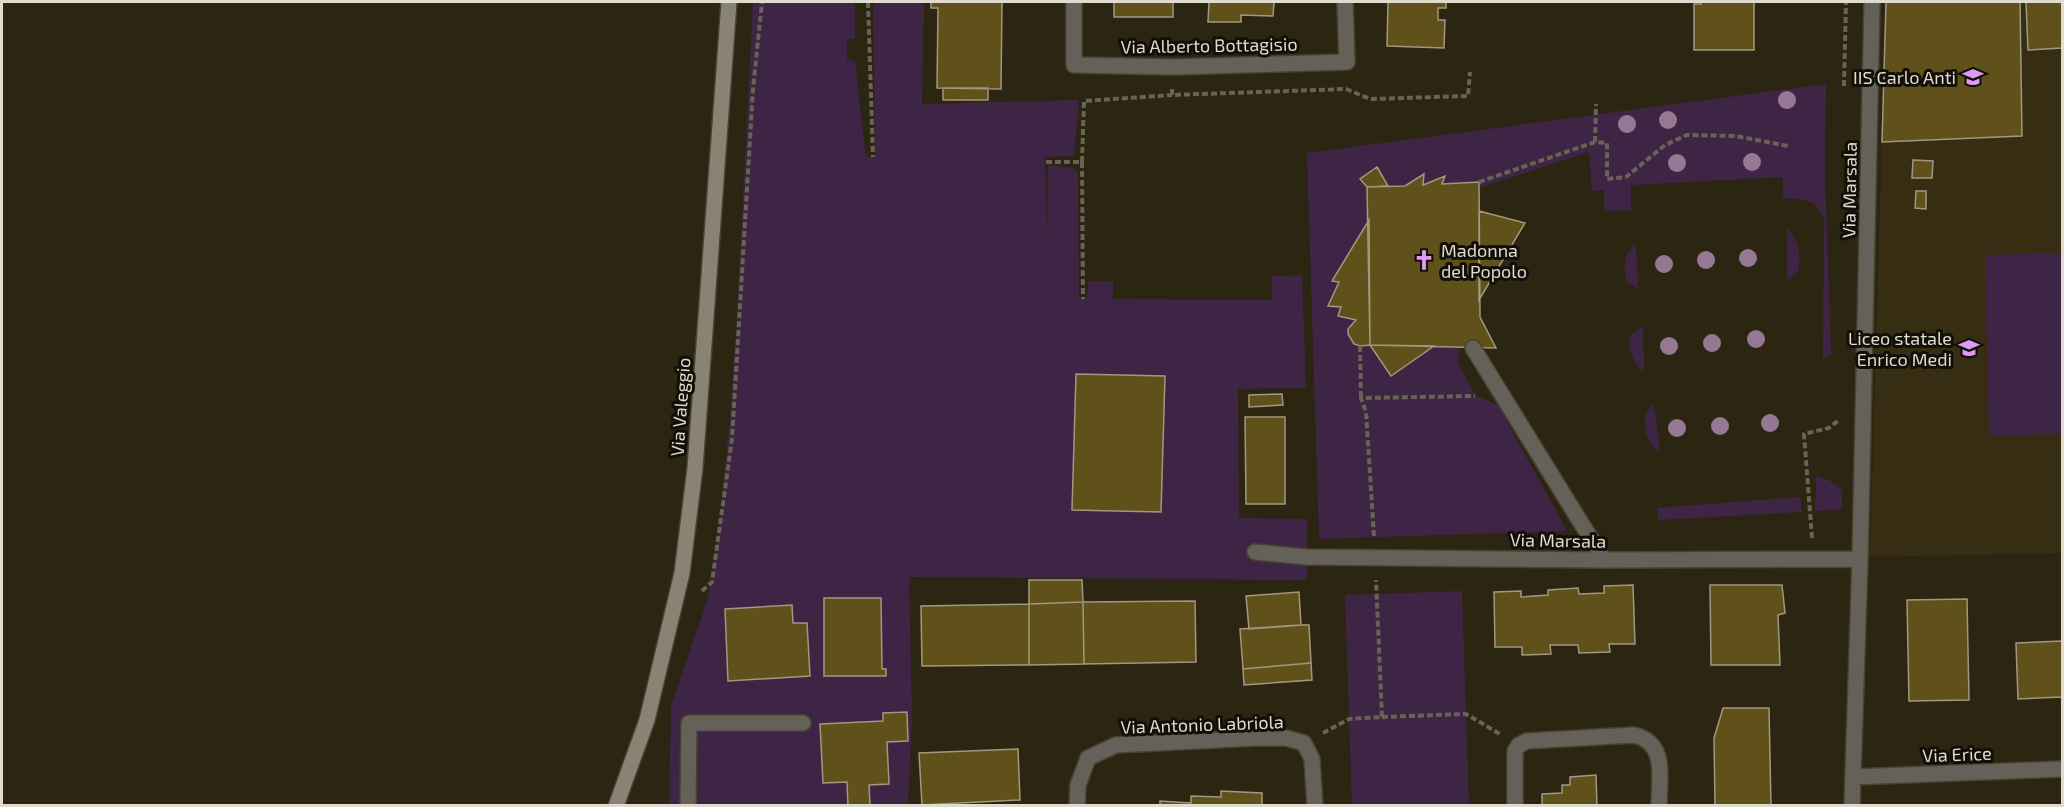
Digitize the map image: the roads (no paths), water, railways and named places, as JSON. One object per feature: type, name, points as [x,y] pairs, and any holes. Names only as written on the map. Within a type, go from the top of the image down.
[{"type":"main road","name":"Via Valeggio","points":[[616,806],[647,720],[682,573],[695,468],[729,2]]},
{"type":"street","name":"Via Alberto Bottagisio","points":[[1074,2],[1074,65],[1173,67],[1347,62],[1345,2]]},
{"type":"street","name":"Via Marsala","points":[[1852,806],[1860,559],[1872,2]]},
{"type":"street","points":[[1473,348],[1604,560]]},
{"type":"street","name":"Via Marsala","points":[[1255,552],[1307,557],[1604,560],[1860,559]]},
{"type":"street","points":[[688,806],[689,723],[803,723]]},
{"type":"street","points":[[1515,806],[1515,751],[1519,745],[1527,741],[1634,735],[1645,738],[1655,747],[1659,759],[1659,806]]},
{"type":"street","name":"Via Antonio Labriola","points":[[1077,806],[1078,785],[1088,758],[1116,745],[1256,738],[1286,738],[1304,743],[1312,759],[1315,806]]},
{"type":"street","name":"Via Erice","points":[[1853,777],[2062,769]]},
{"type":"place","name":"IIS Carlo Anti","points":[[1973,77]]},
{"type":"place","name":"Madonna del Popolo","points":[[1424,260]]},
{"type":"place","name":"Liceo statale Enrico Medi","points":[[1969,348]]}]
